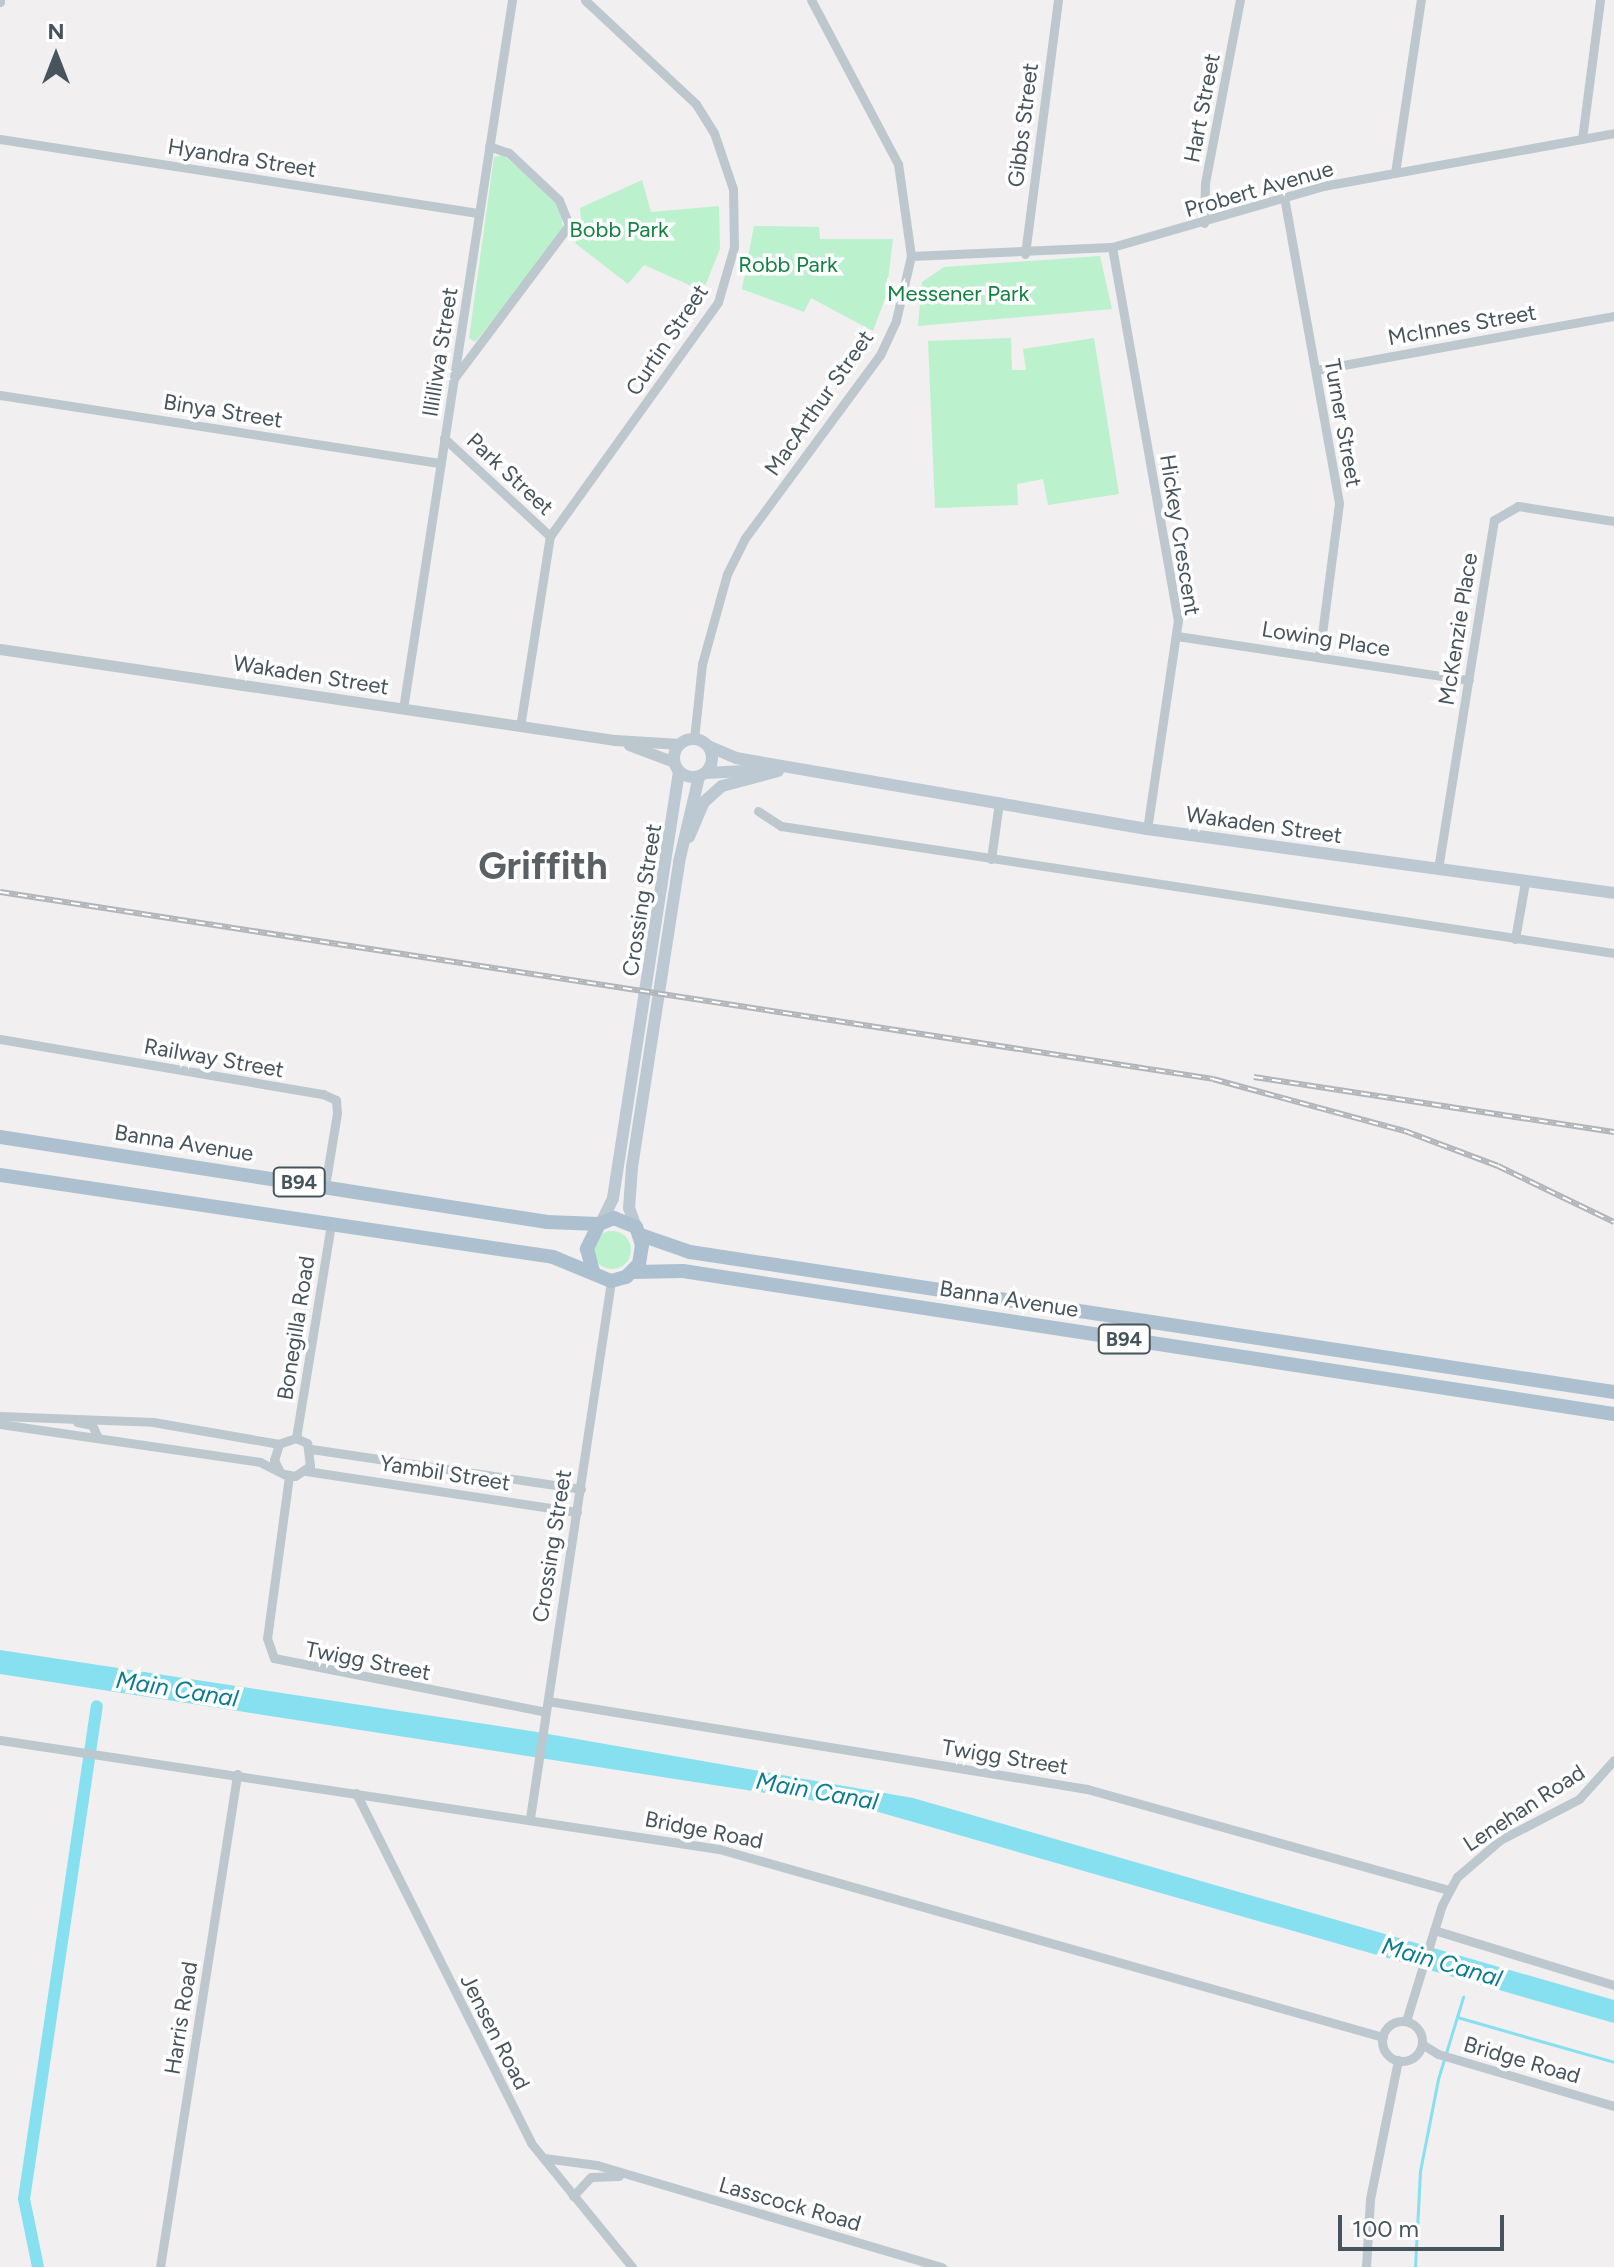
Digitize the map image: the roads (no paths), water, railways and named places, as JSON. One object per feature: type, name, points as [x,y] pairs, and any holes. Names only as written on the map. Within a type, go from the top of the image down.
[{"type":"main road","points":[[694,739],[708,746],[712,763],[702,775],[676,767],[680,744],[694,739]]},
{"type":"main road","name":"Wakaden Street","points":[[708,746],[736,758],[814,773],[1147,829],[1614,893]]},
{"type":"main road","name":"Crossing Street","points":[[600,1223],[616,1184],[676,767]]},
{"type":"main road","name":"Wakaden Street","points":[[702,775],[778,771],[814,773]]},
{"type":"main road","name":"Crossing Street","points":[[679,862],[704,802],[716,790],[741,778],[778,771]]},
{"type":"main road","name":"Crossing Street","points":[[638,1231],[629,1190],[679,862],[702,775]]},
{"type":"main road","name":"Banna Avenue","points":[[0,1137],[547,1222],[600,1223]]},
{"type":"main road","name":"B94","points":[[0,1175],[553,1257],[611,1281],[633,1272]]},
{"type":"main road","name":"B94","points":[[600,1223],[621,1219],[638,1231]]},
{"type":"main road","points":[[593,1272],[587,1249],[600,1223]]},
{"type":"main road","points":[[633,1272],[641,1255],[638,1231]]},
{"type":"main road","name":"Banna Avenue","points":[[638,1231],[690,1252],[1614,1392]]},
{"type":"main road","name":"Banna Avenue","points":[[633,1272],[683,1271],[1614,1414]]},
{"type":"street","name":"Illilliwa Street","points":[[403,709],[512,0]]},
{"type":"street","name":"Curtin Street","points":[[520,727],[550,536],[718,302],[734,247],[733,189],[714,133],[696,104],[585,0]]},
{"type":"street","name":"MacArthur Street","points":[[694,739],[702,664],[727,574],[745,538],[880,355],[896,320],[911,256],[898,164],[811,0]]},
{"type":"street","name":"Gibbs Street","points":[[1025,254],[1058,0]]},
{"type":"street","name":"Hart Street","points":[[1204,223],[1205,183],[1240,0]]},
{"type":"street","points":[[1395,173],[1421,0]]},
{"type":"street","points":[[1582,139],[1600,0]]},
{"type":"street","name":"Probert Avenue","points":[[911,256],[1025,254],[1112,247],[1204,223],[1284,197],[1395,173],[1614,133]]},
{"type":"street","name":"Hyandra Street","points":[[0,139],[479,213]]},
{"type":"street","points":[[455,378],[569,225],[559,200],[509,153],[489,146]]},
{"type":"street","name":"Turner Street","points":[[1284,197],[1339,515],[1319,656]]},
{"type":"street","name":"Hickey Crescent","points":[[1112,247],[1177,636],[1147,829]]},
{"type":"street","name":"McInnes Street","points":[[1316,370],[1614,316]]},
{"type":"street","name":"Binya Street","points":[[0,395],[441,463]]},
{"type":"street","name":"Park Street","points":[[444,438],[550,536]]},
{"type":"street","name":"McKenzie Place","points":[[1438,869],[1494,520],[1500,512],[1518,506],[1614,521]]},
{"type":"street","name":"Lowing Place","points":[[1177,636],[1469,680]]},
{"type":"street","name":"Wakaden Street","points":[[0,649],[520,727],[615,740],[680,744]]},
{"type":"street","name":"Wakaden Street","points":[[615,740],[676,767]]},
{"type":"street","points":[[991,859],[999,802]]},
{"type":"street","points":[[758,811],[781,826],[1614,953]]},
{"type":"street","points":[[1515,939],[1525,882]]},
{"type":"street","name":"Railway Street","points":[[0,1039],[323,1094],[336,1100],[337,1113],[325,1186]]},
{"type":"street","name":"Bonegilla Road","points":[[296,1438],[331,1225]]},
{"type":"street","name":"Crossing Street","points":[[530,1818],[611,1281]]},
{"type":"street","points":[[0,1416],[153,1422],[279,1444],[296,1438],[311,1449],[306,1471],[289,1476],[260,1462],[0,1424]]},
{"type":"street","points":[[30,1416],[92,1425],[98,1438]]},
{"type":"street","points":[[279,1444],[274,1460],[279,1470]]},
{"type":"street","name":"Yambil Street","points":[[311,1449],[581,1489]]},
{"type":"street","name":"Yambil Street","points":[[306,1471],[577,1512]]},
{"type":"street","name":"Twigg Street","points":[[289,1476],[267,1638],[274,1658],[546,1712]]},
{"type":"street","name":"Twigg Street","points":[[548,1701],[1087,1789],[1448,1890]]},
{"type":"street","name":"Bridge Road","points":[[0,1740],[530,1818],[766,1860],[1208,1991],[1383,2037]]},
{"type":"street","name":"Lenehan Road","points":[[1406,2021],[1448,1890],[1484,1850],[1592,1789],[1614,1760]]},
{"type":"street","name":"Harris Road","points":[[160,2267],[237,1774]]},
{"type":"street","name":"Jensen Road","points":[[356,1793],[531,2143],[632,2267]]},
{"type":"street","points":[[1434,1930],[1614,1985]]},
{"type":"street","points":[[1406,2021],[1420,2032],[1422,2044],[1413,2057],[1398,2060],[1386,2052],[1383,2037],[1389,2026],[1406,2021]]},
{"type":"street","name":"Bridge Road","points":[[1422,2044],[1438,2054],[1614,2106]]},
{"type":"street","points":[[1366,2267],[1375,2168],[1398,2060]]},
{"type":"street","name":"Lasscock Road","points":[[544,2158],[597,2165],[942,2267]]},
{"type":"street","name":"Lasscock Road","points":[[573,2196],[580,2182],[591,2177],[627,2176]]},
{"type":"water","name":"Main Canal","points":[[0,1650],[531,1731],[913,1798],[1614,2000],[1614,2023],[868,1809],[0,1674]]},
{"type":"waterway","points":[[38,2267],[24,2199],[97,1706]]},
{"type":"waterway","points":[[1415,2267],[1420,2171],[1438,2079],[1463,1997]]},
{"type":"waterway","points":[[1457,2017],[1614,2062]]},
{"type":"railway","points":[[0,892],[1213,1079],[1405,1131],[1498,1166],[1614,1222]]},
{"type":"railway","points":[[1254,1077],[1614,1132]]},
{"type":"district","name":"Griffith","points":[[543,867]]},
{"type":"park label","name":"Bobb Park","points":[[619,230]]},
{"type":"park label","name":"Robb Park","points":[[788,265]]},
{"type":"park label","name":"Messener Park","points":[[958,294]]}]
